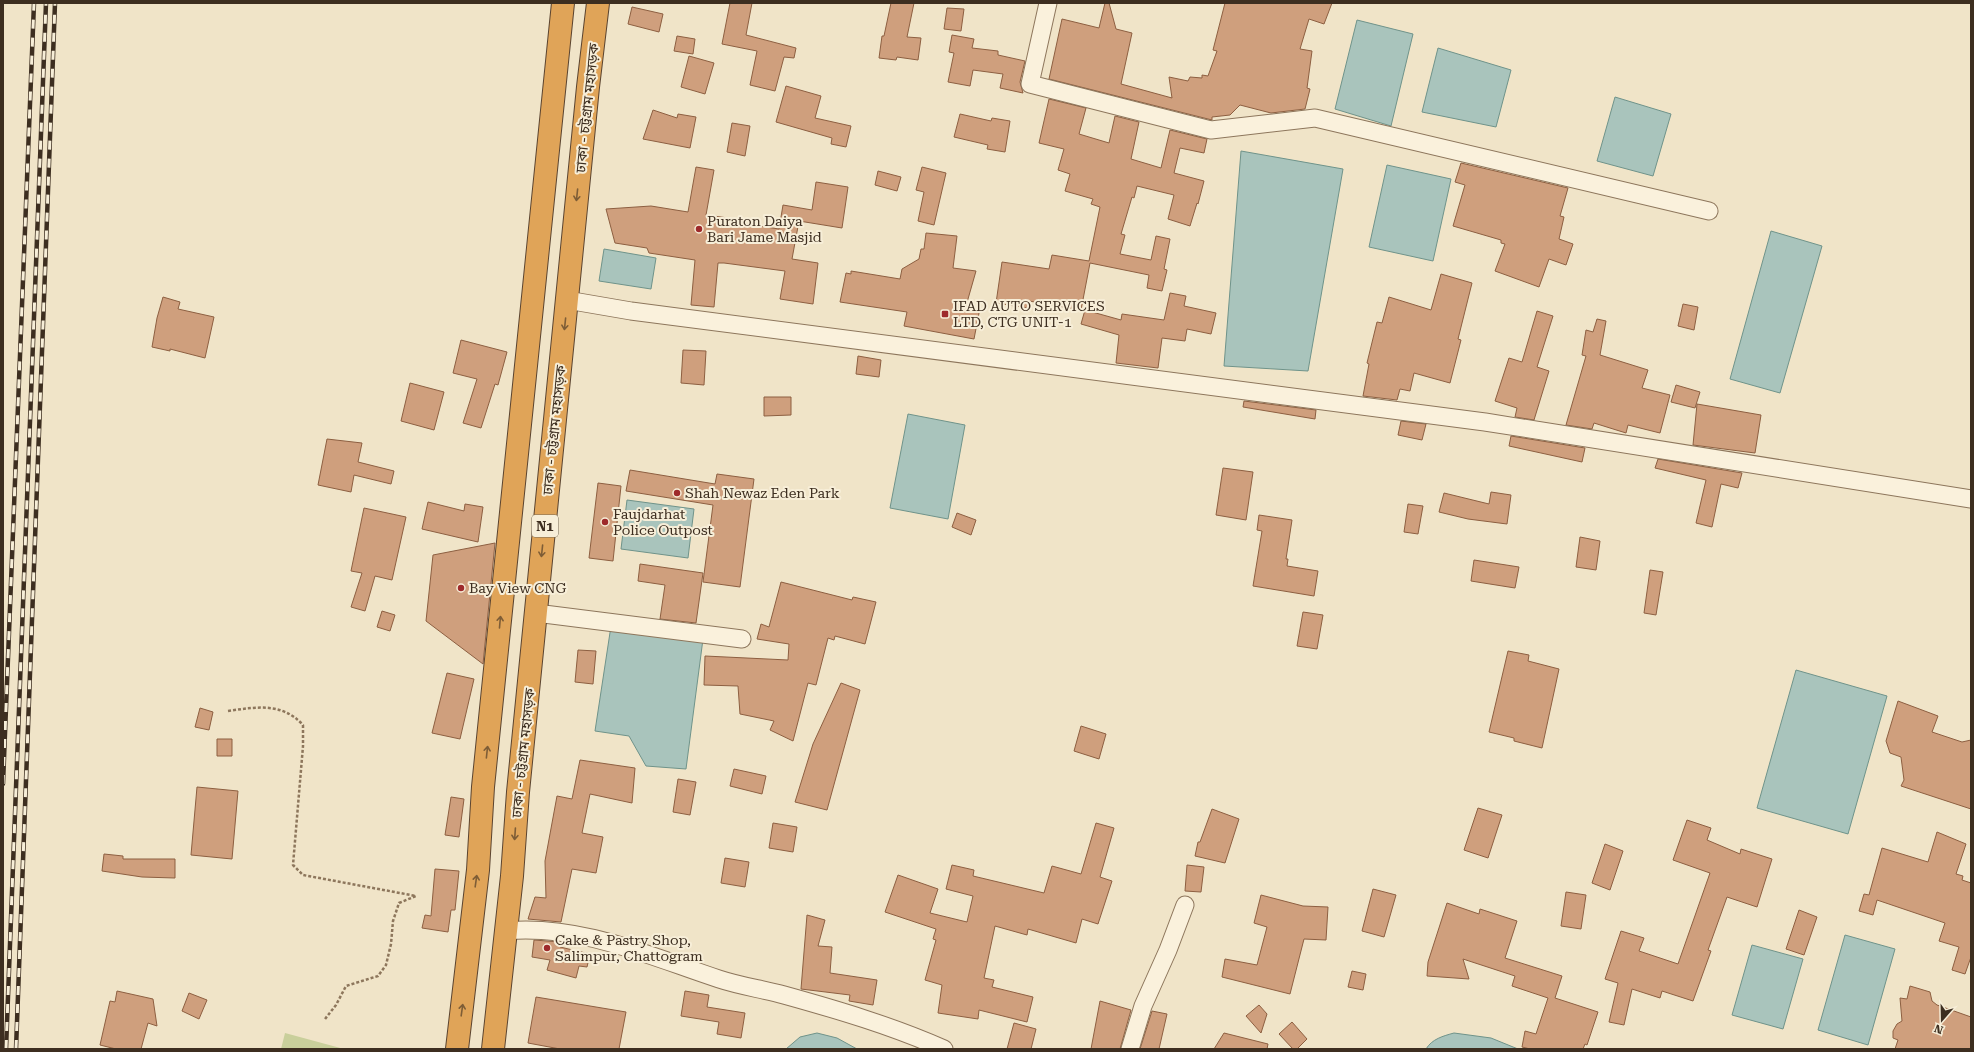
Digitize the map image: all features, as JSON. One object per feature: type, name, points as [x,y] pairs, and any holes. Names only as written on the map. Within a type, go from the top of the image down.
[{"type":"highway","points":[[458,1049],[478,870],[483,787],[563,3]]},
{"type":"highway","name":"ঢাকা - চট্টগ্রাম মহাসড়ক","points":[[493,1049],[512,876],[518,792],[598,3]]},
{"type":"street","points":[[1048,3],[1030,84],[1211,130],[1315,118],[1709,211]]},
{"type":"street","points":[[567,300],[638,312],[1486,422],[1971,499]]},
{"type":"street","points":[[536,613],[742,639]]},
{"type":"street","points":[[1130,1049],[1143,1006],[1168,950],[1185,905]]},
{"type":"street","points":[[505,932],[530,929],[555,931],[605,941],[670,961],[720,979],[783,995],[903,1031],[944,1049]]},
{"type":"path","points":[[228,711],[270,708],[293,714],[303,725],[303,746],[293,865],[303,875],[416,896],[399,904],[393,921],[391,944],[386,965],[378,976],[346,986],[336,1005],[325,1019]]},
{"type":"green space","points":[[285,1033],[344,1049],[281,1049]]},
{"type":"water","points":[[1357,20],[1413,34],[1391,126],[1335,109]]},
{"type":"water","points":[[1438,48],[1511,70],[1496,127],[1422,112]]},
{"type":"water","points":[[1615,97],[1671,114],[1653,176],[1597,161]]},
{"type":"water","points":[[1241,151],[1343,169],[1308,371],[1224,366]]},
{"type":"water","points":[[1387,165],[1451,179],[1433,261],[1369,247]]},
{"type":"water","points":[[1771,231],[1822,246],[1780,393],[1730,379]]},
{"type":"water","points":[[604,249],[656,258],[651,289],[599,281]]},
{"type":"water","points":[[908,414],[965,425],[948,519],[890,508]]},
{"type":"water","points":[[627,500],[694,509],[688,558],[621,549]]},
{"type":"water","points":[[611,626],[703,639],[686,769],[646,766],[629,736],[595,731]]},
{"type":"water","points":[[1796,670],[1887,696],[1848,834],[1757,808]]},
{"type":"water","points":[[1845,935],[1895,949],[1868,1045],[1818,1030]]},
{"type":"water","points":[[1752,945],[1803,959],[1783,1029],[1732,1015]]},
{"type":"water","points":[[817,1033],[837,1038],[857,1049],[786,1049],[800,1037]]},
{"type":"water","points":[[1454,1033],[1491,1038],[1518,1049],[1426,1049],[1435,1040]]},
{"type":"building","points":[[730,3],[752,3],[746,35],[796,48],[794,58],[784,57],[775,91],[750,85],[757,51],[722,44]]},
{"type":"building","points":[[891,3],[914,3],[907,37],[921,38],[918,60],[897,57],[896,60],[879,58],[882,36],[884,36]]},
{"type":"building","points":[[1105,3],[1109,3],[1116,29],[1132,33],[1121,84],[1172,98],[1169,77],[1188,81],[1190,77],[1202,78],[1202,75],[1208,76],[1217,51],[1213,50],[1225,3],[1332,3],[1324,24],[1309,19],[1300,49],[1312,51],[1307,88],[1310,89],[1305,109],[1271,113],[1240,105],[1230,115],[1212,117],[1212,120],[1049,79],[1062,19],[1099,28]]},
{"type":"building","points":[[632,7],[663,14],[659,32],[628,24]]},
{"type":"building","points":[[947,8],[964,9],[961,31],[944,29]]},
{"type":"building","points":[[952,35],[974,39],[972,48],[998,51],[998,55],[1025,61],[1020,82],[1023,93],[1000,88],[1003,74],[973,70],[970,86],[948,82],[954,53],[949,52]]},
{"type":"building","points":[[677,36],[695,39],[693,54],[674,51]]},
{"type":"building","points":[[689,56],[714,63],[705,94],[681,87]]},
{"type":"building","points":[[786,86],[821,96],[815,118],[851,126],[846,147],[831,144],[832,138],[776,122]]},
{"type":"building","points":[[1049,99],[1086,108],[1079,134],[1109,143],[1115,116],[1139,122],[1131,159],[1161,168],[1170,130],[1207,139],[1204,153],[1180,148],[1174,173],[1204,181],[1190,226],[1168,219],[1174,195],[1137,186],[1134,198],[1132,197],[1121,234],[1125,235],[1120,254],[1151,260],[1156,236],[1170,239],[1164,269],[1167,270],[1162,291],[1147,288],[1149,275],[1090,263],[1081,310],[1029,301],[1028,308],[996,303],[1002,262],[1049,269],[1052,255],[1089,261],[1100,207],[1091,204],[1093,199],[1065,191],[1070,174],[1058,170],[1064,149],[1039,143]]},
{"type":"building","points":[[653,110],[677,118],[678,114],[696,117],[690,148],[643,139]]},
{"type":"building","points":[[960,114],[991,121],[992,118],[1010,121],[1005,152],[987,149],[988,145],[954,137]]},
{"type":"building","points":[[732,123],[750,126],[745,156],[727,152]]},
{"type":"building","points":[[1461,163],[1568,188],[1560,216],[1564,217],[1559,239],[1573,244],[1566,265],[1549,259],[1539,287],[1495,271],[1505,244],[1501,243],[1501,240],[1453,226],[1465,185],[1455,182]]},
{"type":"building","points":[[696,167],[714,170],[706,215],[728,218],[727,221],[779,229],[783,205],[812,210],[816,182],[848,187],[842,228],[799,221],[792,259],[818,263],[813,304],[780,299],[785,271],[718,263],[714,307],[691,305],[695,260],[649,253],[647,248],[615,243],[606,209],[651,206],[688,212]]},
{"type":"building","points":[[922,167],[946,173],[934,225],[918,221],[924,192],[916,190]]},
{"type":"building","points":[[878,171],[901,177],[897,191],[875,185]]},
{"type":"building","points":[[926,233],[957,236],[953,268],[976,271],[966,306],[980,308],[974,339],[904,326],[907,312],[840,302],[846,273],[851,274],[851,271],[900,279],[902,269],[919,259],[921,249],[924,249]]},
{"type":"building","points":[[1441,274],[1472,283],[1458,339],[1461,340],[1450,383],[1414,373],[1410,391],[1400,389],[1397,400],[1363,396],[1369,364],[1367,363],[1377,322],[1382,323],[1389,297],[1431,310]]},
{"type":"building","points":[[1170,293],[1186,296],[1184,306],[1216,313],[1211,334],[1187,329],[1185,341],[1162,338],[1158,368],[1116,363],[1119,335],[1081,324],[1085,310],[1121,320],[1122,314],[1164,320]]},
{"type":"building","points":[[163,297],[180,302],[178,309],[214,317],[205,358],[170,349],[170,351],[152,347],[157,318]]},
{"type":"building","points":[[1683,304],[1698,307],[1694,330],[1678,326]]},
{"type":"building","points":[[1537,311],[1553,316],[1537,367],[1549,371],[1534,420],[1515,417],[1517,408],[1495,401],[1509,358],[1522,362]]},
{"type":"building","points":[[1597,319],[1606,321],[1600,355],[1648,370],[1642,388],[1670,395],[1660,433],[1628,425],[1626,433],[1594,423],[1592,429],[1566,425],[1586,356],[1582,355],[1586,330],[1593,332]]},
{"type":"building","points":[[461,340],[507,352],[498,385],[495,384],[481,428],[463,423],[477,379],[453,373]]},
{"type":"building","points":[[683,350],[706,351],[704,385],[681,383]]},
{"type":"building","points":[[858,356],[881,360],[879,377],[856,374]]},
{"type":"building","points":[[410,383],[444,392],[434,430],[401,421]]},
{"type":"building","points":[[1676,385],[1700,392],[1695,408],[1671,402]]},
{"type":"building","points":[[764,397],[791,397],[791,415],[764,416]]},
{"type":"building","points":[[1244,401],[1316,410],[1315,419],[1243,407]]},
{"type":"building","points":[[1697,404],[1761,415],[1755,453],[1693,445]]},
{"type":"building","points":[[1401,421],[1426,424],[1422,440],[1398,435]]},
{"type":"building","points":[[1511,436],[1585,448],[1582,462],[1509,446]]},
{"type":"building","points":[[327,439],[362,443],[358,462],[394,471],[391,484],[354,475],[351,492],[318,485]]},
{"type":"building","points":[[1658,459],[1742,473],[1738,488],[1721,484],[1712,527],[1696,523],[1706,480],[1655,468]]},
{"type":"building","points":[[1223,468],[1253,472],[1246,520],[1216,515]]},
{"type":"building","points":[[630,470],[715,484],[717,474],[754,479],[740,587],[703,582],[713,505],[626,491]]},
{"type":"building","name":"Faujdarhat Police Outpost","points":[[598,483],[621,486],[613,561],[589,558]]},
{"type":"building","points":[[1491,492],[1511,495],[1507,524],[1468,519],[1439,512],[1444,493],[1489,504]]},
{"type":"building","points":[[428,502],[464,511],[465,504],[483,507],[478,542],[422,529]]},
{"type":"building","points":[[1408,504],[1423,506],[1418,534],[1404,532]]},
{"type":"building","points":[[364,508],[406,517],[392,580],[375,576],[365,611],[351,607],[362,573],[351,571]]},
{"type":"building","points":[[957,513],[976,520],[971,535],[952,527]]},
{"type":"building","points":[[1259,515],[1292,520],[1286,559],[1288,559],[1287,566],[1318,571],[1314,596],[1253,586],[1262,531],[1257,530]]},
{"type":"building","points":[[1580,537],[1600,541],[1596,570],[1576,567]]},
{"type":"building","name":"Bay View CNG","points":[[495,543],[483,664],[426,621],[433,555]]},
{"type":"building","points":[[1474,560],[1519,567],[1515,588],[1471,581]]},
{"type":"building","points":[[640,564],[703,573],[696,623],[660,619],[665,585],[638,581]]},
{"type":"building","points":[[1650,570],[1663,572],[1656,615],[1644,613]]},
{"type":"building","points":[[781,582],[852,600],[853,597],[876,602],[865,644],[835,636],[834,640],[828,638],[816,685],[808,683],[793,741],[770,730],[774,721],[740,714],[738,686],[704,685],[705,656],[788,660],[789,644],[757,639],[761,624],[769,627]]},
{"type":"building","points":[[382,611],[395,615],[390,631],[377,627]]},
{"type":"building","points":[[1303,612],[1323,615],[1317,649],[1297,646]]},
{"type":"building","points":[[578,650],[596,651],[593,684],[575,682]]},
{"type":"building","points":[[1508,651],[1529,655],[1528,661],[1559,669],[1542,748],[1514,741],[1514,738],[1489,732]]},
{"type":"building","points":[[447,673],[474,679],[460,739],[432,733]]},
{"type":"building","points":[[841,683],[860,690],[827,810],[795,802],[813,744]]},
{"type":"building","points":[[1898,701],[1938,716],[1932,732],[1962,742],[1971,740],[1971,809],[1901,786],[1904,780],[1901,757],[1890,753],[1886,741]]},
{"type":"building","points":[[200,708],[213,712],[209,730],[195,727]]},
{"type":"building","points":[[1081,726],[1106,734],[1099,759],[1074,751]]},
{"type":"building","points":[[217,739],[232,739],[232,756],[217,756]]},
{"type":"building","points":[[580,760],[635,768],[632,803],[590,794],[582,833],[603,837],[596,873],[572,869],[561,922],[528,919],[535,897],[546,898],[545,861],[557,796],[572,799]]},
{"type":"building","points":[[734,769],[766,776],[762,794],[730,786]]},
{"type":"building","points":[[678,779],[696,782],[690,815],[673,812]]},
{"type":"building","points":[[197,787],[238,791],[232,859],[191,855]]},
{"type":"building","points":[[451,797],[464,799],[459,837],[445,835]]},
{"type":"building","points":[[1478,808],[1502,815],[1488,858],[1464,850]]},
{"type":"building","points":[[1212,809],[1239,819],[1225,863],[1195,856],[1198,842],[1200,842]]},
{"type":"building","points":[[1687,820],[1711,828],[1707,840],[1740,854],[1741,849],[1772,859],[1757,907],[1727,897],[1708,950],[1711,951],[1693,1001],[1662,991],[1660,998],[1632,989],[1624,1025],[1609,1022],[1618,983],[1605,979],[1621,931],[1644,938],[1639,951],[1678,964],[1710,873],[1673,860]]},
{"type":"building","points":[[773,823],[797,827],[793,852],[769,848]]},
{"type":"building","points":[[1096,823],[1114,828],[1100,877],[1112,881],[1098,924],[1082,919],[1076,943],[1028,929],[1027,935],[995,926],[984,978],[994,980],[992,987],[1033,997],[1027,1022],[979,1010],[978,1019],[938,1013],[942,985],[925,980],[936,940],[933,939],[936,929],[885,912],[898,875],[938,889],[930,913],[967,922],[973,896],[946,889],[952,865],[974,870],[973,876],[1044,893],[1052,866],[1081,874]]},
{"type":"building","points":[[1937,832],[1966,844],[1956,874],[1963,876],[1962,880],[1971,883],[1971,957],[1965,974],[1952,970],[1959,947],[1939,941],[1945,923],[1877,900],[1873,915],[1859,911],[1864,894],[1869,895],[1882,848],[1928,862]]},
{"type":"building","points":[[1605,844],[1623,851],[1610,890],[1592,883]]},
{"type":"building","points":[[104,854],[123,856],[123,859],[175,859],[175,878],[142,877],[102,871]]},
{"type":"building","points":[[725,858],[749,862],[745,887],[721,883]]},
{"type":"building","points":[[1187,865],[1204,867],[1201,892],[1185,891]]},
{"type":"building","points":[[435,869],[459,871],[455,910],[451,910],[448,932],[422,928],[425,915],[431,916]]},
{"type":"building","points":[[1373,889],[1396,895],[1384,937],[1362,931]]},
{"type":"building","points":[[1566,892],[1586,895],[1581,929],[1561,926]]},
{"type":"building","points":[[1261,895],[1303,906],[1328,907],[1326,940],[1304,939],[1290,994],[1222,977],[1225,959],[1257,965],[1267,927],[1254,923]]},
{"type":"building","points":[[1447,903],[1479,914],[1480,909],[1517,921],[1505,958],[1562,976],[1555,998],[1598,1012],[1587,1045],[1585,1044],[1583,1049],[1530,1049],[1522,1047],[1525,1031],[1536,1034],[1548,998],[1512,986],[1515,976],[1463,959],[1469,979],[1427,976],[1428,962]]},
{"type":"building","points":[[1799,910],[1817,917],[1804,955],[1786,949]]},
{"type":"building","points":[[807,915],[825,920],[818,946],[832,947],[830,973],[877,980],[873,1005],[849,1001],[850,995],[801,989]]},
{"type":"building","points":[[534,940],[560,942],[560,947],[590,954],[587,967],[579,966],[576,978],[547,970],[550,960],[532,957]]},
{"type":"building","points":[[1352,971],[1366,974],[1363,990],[1348,987]]},
{"type":"building","points":[[1910,986],[1930,992],[1932,1001],[1937,1005],[1971,1017],[1971,1049],[1895,1049],[1898,1040],[1893,1038],[1893,1031],[1897,1024],[1902,1021],[1900,998],[1907,999]]},
{"type":"building","points":[[117,991],[153,999],[157,1026],[148,1023],[141,1049],[116,1049],[100,1045],[110,1001],[115,1002]]},
{"type":"building","points":[[685,991],[709,995],[707,1007],[745,1013],[741,1038],[717,1034],[719,1022],[681,1016]]},
{"type":"building","points":[[189,993],[207,1000],[199,1019],[182,1011]]},
{"type":"building","points":[[536,997],[626,1012],[619,1049],[560,1049],[528,1043]]},
{"type":"building","points":[[1100,1001],[1131,1010],[1120,1049],[1091,1049]]},
{"type":"building","points":[[1259,1005],[1267,1014],[1261,1033],[1246,1016]]},
{"type":"building","points":[[1152,1011],[1167,1014],[1159,1049],[1140,1049]]},
{"type":"building","points":[[1292,1022],[1307,1039],[1297,1049],[1293,1049],[1279,1034]]},
{"type":"building","points":[[1014,1023],[1036,1029],[1031,1049],[1007,1049]]},
{"type":"building","points":[[1224,1033],[1268,1044],[1267,1049],[1214,1049]]},
{"type":"railway","points":[[3,784],[34,3]]},
{"type":"railway","points":[[6,1049],[46,3]]},
{"type":"railway","points":[[16,1049],[55,3]]},
{"type":"place","name":"Puraton Daiya Bari Jame Masjid","points":[[699,229]]},
{"type":"place","name":"IFAD AUTO SERVICES LTD, CTG UNIT-1","points":[[945,314]]},
{"type":"place","name":"Shah Newaz Eden Park","points":[[677,493]]},
{"type":"place","name":"Faujdarhat Police Outpost","points":[[605,522]]},
{"type":"place","name":"Bay View CNG","points":[[461,588]]},
{"type":"place","name":"Cake & Pastry Shop, Salimpur, Chattogram","points":[[547,948]]}]
